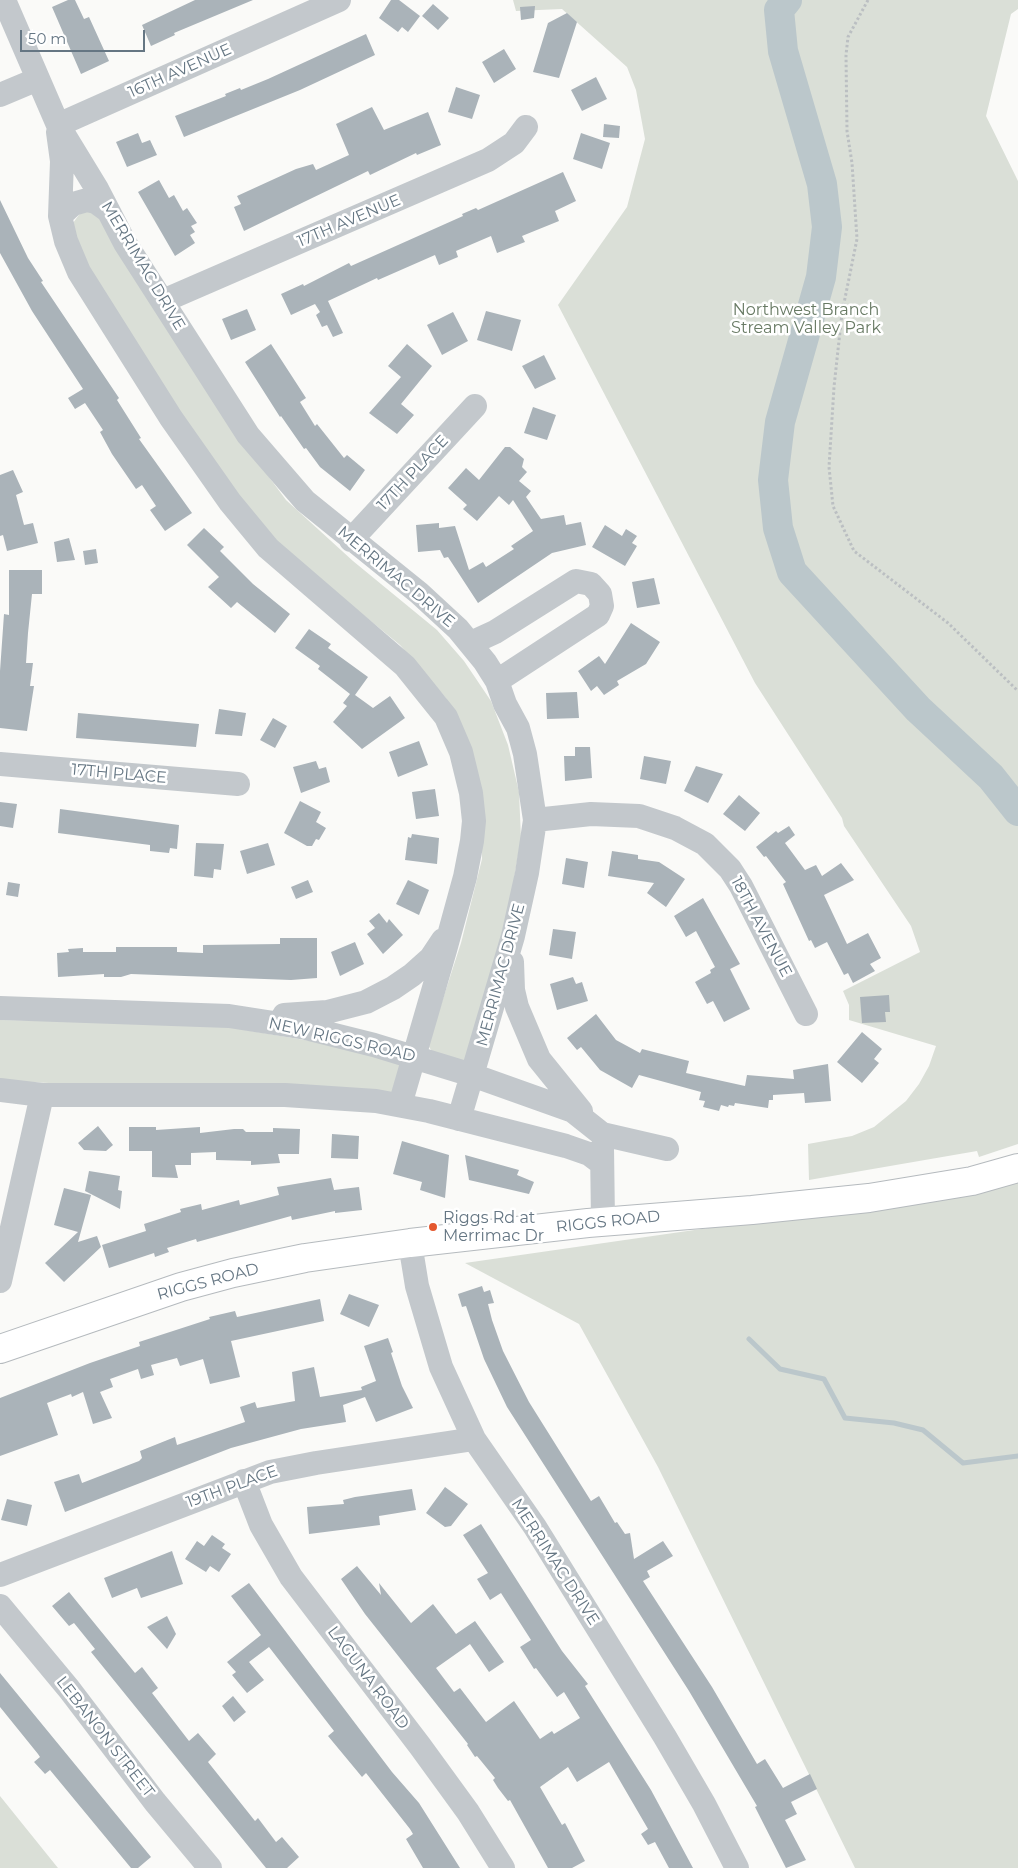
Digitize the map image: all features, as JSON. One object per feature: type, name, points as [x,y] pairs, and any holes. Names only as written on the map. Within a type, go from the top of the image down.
[{"type":"main road","name":"RIGGS ROAD","points":[[0,1349],[157,1295],[233,1273],[305,1258],[410,1243],[603,1221],[752,1210],[869,1198],[972,1181],[1018,1168]]},
{"type":"street","name":"MERRIMAC DRIVE","points":[[4,0],[58,125],[125,243],[264,456],[305,501],[434,605],[471,643],[497,681],[505,704],[518,728],[526,754],[535,820],[527,873],[514,936],[459,1119]]},
{"type":"street","name":"16TH AVENUE","points":[[58,125],[339,0]]},
{"type":"street","points":[[0,95],[38,79]]},
{"type":"street","name":"MERRIMAC DRIVE","points":[[58,125],[58,143],[62,161],[60,216],[79,272],[171,418],[230,502],[268,548],[405,666],[446,716],[461,752],[468,773],[474,821],[465,877],[400,1105]]},
{"type":"street","name":"17TH AVENUE","points":[[163,301],[488,160],[514,143],[526,127]]},
{"type":"street","points":[[60,216],[73,204],[86,200],[96,202],[107,210]]},
{"type":"street","name":"17TH PLACE","points":[[351,540],[474,406]]},
{"type":"street","points":[[471,643],[495,632],[576,581],[590,584],[600,594],[602,606],[598,615],[497,681]]},
{"type":"street","name":"17TH PLACE","points":[[0,764],[238,784]]},
{"type":"street","name":"18TH AVENUE","points":[[535,820],[591,814],[639,816],[675,828],[705,844],[730,869],[741,886],[806,1014]]},
{"type":"street","points":[[229,1016],[298,1015],[327,1012],[366,1002],[392,988],[431,958],[451,925]]},
{"type":"street","points":[[514,936],[513,990],[523,1025],[539,1059],[563,1091],[602,1134],[603,1221]]},
{"type":"street","name":"NEW RIGGS ROAD","points":[[0,1008],[229,1016],[306,1028],[414,1056],[472,1075],[573,1110],[602,1134],[667,1149]]},
{"type":"street","points":[[0,1090],[42,1094],[285,1095],[400,1105],[566,1146],[589,1154],[601,1163]]},
{"type":"street","points":[[0,1281],[42,1094]]},
{"type":"street","name":"MERRIMAC DRIVE","points":[[410,1243],[417,1286],[441,1367],[474,1438],[535,1527],[665,1737],[704,1804],[737,1868]]},
{"type":"street","name":"19TH PLACE","points":[[0,1575],[244,1481],[289,1467],[474,1438]]},
{"type":"street","name":"LAGUNA ROAD","points":[[244,1481],[261,1525],[291,1578],[420,1746],[468,1812],[503,1868]]},
{"type":"street","name":"LEBANON STREET","points":[[0,1606],[69,1689],[155,1802],[210,1868]]},
{"type":"path","points":[[868,0],[848,37],[846,55],[847,131],[852,163],[857,239],[842,313],[834,387],[829,466],[833,506],[854,552],[948,623],[1018,691]]},
{"type":"green space","name":"Northwest Branch Stream Valley Park","points":[[513,0],[1018,0],[1018,9],[1011,14],[986,116],[1018,181],[1018,1144],[979,1157],[977,1151],[809,1180],[808,1144],[852,1136],[874,1127],[906,1101],[919,1084],[929,1066],[936,1046],[849,1020],[849,1005],[843,991],[920,952],[911,926],[844,826],[842,818],[755,683],[558,305],[627,207],[645,139],[636,90],[627,67],[562,9],[516,11]]},
{"type":"green space","points":[[89,209],[99,214],[266,473],[286,500],[353,561],[437,630],[464,661],[491,701],[508,745],[519,792],[521,838],[508,914],[464,1063],[434,1055],[428,1045],[461,943],[482,859],[481,792],[446,698],[400,645],[356,609],[313,579],[236,500],[86,271],[73,223],[81,212]]},
{"type":"green space","points":[[0,1020],[204,1023],[340,1046],[398,1061],[404,1070],[391,1097],[0,1081]]},
{"type":"green space","points":[[1018,1175],[1018,1868],[855,1868],[658,1467],[579,1324],[465,1263],[875,1204]]},
{"type":"green space","points":[[0,1796],[58,1868],[0,1868]]},
{"type":"building","points":[[68,0],[75,0],[84,19],[89,17],[109,61],[81,74],[52,7]]},
{"type":"building","points":[[195,0],[253,0],[174,33],[175,35],[151,46],[142,25]]},
{"type":"building","points":[[391,0],[399,0],[420,16],[408,32],[402,27],[398,32],[379,18]]},
{"type":"building","points":[[433,4],[449,18],[438,30],[422,16]]},
{"type":"building","points":[[535,6],[534,18],[521,20],[520,7]]},
{"type":"building","points":[[567,13],[577,22],[559,78],[533,72],[548,23]]},
{"type":"building","points":[[366,34],[375,55],[300,90],[184,137],[175,116],[226,96],[225,94],[240,88],[241,90],[268,79]]},
{"type":"building","points":[[504,49],[516,69],[494,83],[482,62]]},
{"type":"building","points":[[596,77],[607,99],[582,111],[571,90]]},
{"type":"building","points":[[456,87],[480,95],[472,119],[448,112]]},
{"type":"building","points":[[372,107],[384,130],[428,112],[441,145],[417,155],[416,153],[370,175],[368,171],[244,231],[234,207],[241,204],[237,196],[296,169],[313,164],[316,170],[349,155],[336,124]]},
{"type":"building","points":[[604,124],[620,126],[619,138],[603,137]]},
{"type":"building","points":[[138,133],[142,143],[150,140],[157,155],[127,167],[116,142]]},
{"type":"building","points":[[581,133],[610,143],[602,169],[573,159]]},
{"type":"building","points":[[563,172],[576,201],[555,211],[559,221],[522,236],[525,242],[497,253],[491,236],[456,251],[458,257],[439,265],[435,255],[378,280],[377,278],[328,301],[343,333],[333,337],[327,325],[322,327],[316,315],[320,312],[315,304],[291,315],[281,294],[303,284],[304,286],[349,263],[351,266],[463,216],[462,214],[476,208],[478,210]]},
{"type":"building","points":[[159,180],[169,198],[174,195],[183,211],[187,208],[197,223],[191,226],[195,232],[190,235],[195,243],[175,256],[138,192]]},
{"type":"building","points":[[0,200],[28,258],[43,281],[41,282],[119,398],[117,400],[141,438],[139,439],[192,513],[165,531],[150,510],[156,506],[142,485],[136,489],[112,454],[100,432],[103,430],[85,403],[75,409],[68,398],[83,389],[32,311],[0,253]]},
{"type":"building","points":[[247,309],[256,330],[231,340],[222,319]]},
{"type":"building","points":[[486,311],[521,320],[512,351],[477,340]]},
{"type":"building","points":[[453,312],[468,341],[442,355],[427,325]]},
{"type":"building","points":[[271,344],[306,398],[300,402],[315,426],[317,424],[344,458],[347,455],[365,470],[350,491],[320,467],[306,448],[304,449],[280,417],[245,362]]},
{"type":"building","points":[[407,344],[432,366],[401,404],[414,415],[397,434],[369,413],[401,377],[388,366]]},
{"type":"building","points":[[544,355],[556,379],[535,389],[522,366]]},
{"type":"building","points":[[533,407],[556,415],[547,440],[524,433]]},
{"type":"building","points":[[505,447],[510,447],[524,459],[522,467],[527,472],[519,481],[531,491],[526,497],[541,519],[564,515],[566,525],[581,522],[586,545],[552,553],[478,603],[448,557],[444,558],[440,550],[418,552],[416,525],[439,523],[439,528],[455,526],[469,570],[483,562],[486,567],[514,549],[511,546],[533,531],[513,500],[509,505],[499,496],[477,521],[463,509],[467,505],[448,488],[466,468],[479,480]]},
{"type":"building","points":[[13,470],[23,492],[16,495],[24,525],[33,523],[38,543],[7,551],[3,535],[0,536],[0,475]]},
{"type":"building","points":[[605,525],[622,536],[626,529],[637,536],[632,543],[637,546],[625,566],[592,547]]},
{"type":"building","points":[[204,528],[224,547],[220,551],[253,584],[290,614],[275,633],[237,602],[231,608],[208,587],[219,577],[187,545]]},
{"type":"building","points":[[69,538],[75,560],[57,562],[54,542]]},
{"type":"building","points":[[96,549],[98,563],[85,565],[83,551]]},
{"type":"building","points":[[9,570],[42,570],[42,594],[32,594],[28,633],[26,663],[33,663],[30,686],[34,686],[27,731],[0,728],[0,671],[4,614],[9,615]]},
{"type":"building","points":[[654,578],[660,604],[637,608],[632,582]]},
{"type":"building","points":[[631,623],[660,642],[646,664],[617,681],[619,685],[604,695],[597,686],[591,691],[578,671],[599,656],[605,664]]},
{"type":"building","points":[[309,629],[331,644],[328,648],[368,677],[355,695],[373,708],[390,696],[405,718],[362,749],[333,722],[347,706],[343,703],[350,694],[318,669],[320,666],[295,648]]},
{"type":"building","points":[[577,692],[579,718],[547,719],[546,693]]},
{"type":"building","points":[[219,709],[246,713],[242,736],[215,734]]},
{"type":"building","points":[[78,713],[199,724],[196,747],[76,738]]},
{"type":"building","points":[[273,718],[287,726],[275,748],[260,740]]},
{"type":"building","points":[[419,741],[428,765],[398,777],[389,752]]},
{"type":"building","points":[[575,747],[590,747],[592,778],[565,781],[564,756],[575,756]]},
{"type":"building","points":[[644,756],[671,761],[666,784],[640,779]]},
{"type":"building","points":[[316,761],[319,769],[326,767],[330,782],[301,793],[293,767]]},
{"type":"building","points":[[696,766],[723,774],[708,803],[684,791]]},
{"type":"building","points":[[435,789],[439,816],[416,819],[412,792]]},
{"type":"building","points":[[739,795],[760,813],[745,831],[723,814]]},
{"type":"building","points":[[300,801],[321,812],[316,822],[326,828],[319,840],[316,839],[312,846],[307,846],[284,833]]},
{"type":"building","points":[[0,802],[17,804],[13,828],[0,826]]},
{"type":"building","points":[[60,809],[179,825],[177,849],[170,848],[169,853],[150,851],[150,845],[58,833]]},
{"type":"building","points":[[789,826],[795,835],[785,843],[805,870],[816,865],[822,876],[841,863],[854,880],[824,895],[847,944],[868,933],[881,958],[870,964],[875,971],[853,983],[848,973],[844,975],[827,942],[815,948],[811,940],[809,941],[783,884],[786,882],[766,856],[764,857],[756,847],[776,831],[778,833]]},
{"type":"building","points":[[412,834],[439,838],[437,864],[405,860],[408,837],[411,838]]},
{"type":"building","points":[[196,843],[224,844],[221,870],[214,869],[213,878],[194,876]]},
{"type":"building","points":[[268,843],[275,865],[247,874],[240,851]]},
{"type":"building","points":[[612,851],[638,855],[638,859],[659,862],[685,879],[666,907],[647,893],[654,883],[608,876]]},
{"type":"building","points":[[566,858],[588,862],[584,888],[562,884]]},
{"type":"building","points":[[308,880],[313,892],[296,899],[291,887]]},
{"type":"building","points":[[408,880],[429,890],[419,915],[396,904]]},
{"type":"building","points":[[8,882],[20,884],[18,897],[6,895]]},
{"type":"building","points":[[703,898],[740,964],[730,969],[750,1009],[724,1022],[713,1001],[707,1004],[695,982],[711,973],[710,970],[715,967],[696,931],[686,937],[674,916]]},
{"type":"building","points":[[379,913],[387,923],[389,919],[403,935],[383,954],[367,934],[375,928],[369,921]]},
{"type":"building","points":[[553,929],[576,932],[572,959],[549,955]]},
{"type":"building","points":[[280,938],[317,938],[317,978],[291,980],[131,974],[121,977],[104,977],[104,974],[58,977],[57,953],[69,952],[68,949],[83,948],[83,952],[116,952],[116,947],[177,947],[177,952],[203,953],[203,945],[280,944]]},
{"type":"building","points":[[355,942],[364,964],[340,976],[331,952]]},
{"type":"building","points":[[573,977],[576,984],[582,982],[588,1001],[557,1010],[550,984]]},
{"type":"building","points":[[889,995],[890,1012],[885,1012],[886,1022],[862,1023],[860,997]]},
{"type":"building","points":[[596,1014],[616,1040],[640,1053],[642,1049],[689,1061],[686,1073],[745,1086],[747,1075],[794,1079],[793,1070],[828,1064],[831,1101],[805,1103],[804,1093],[773,1095],[773,1100],[769,1100],[768,1108],[735,1103],[734,1106],[729,1105],[728,1107],[721,1105],[719,1111],[703,1107],[705,1101],[699,1100],[701,1092],[639,1075],[632,1088],[600,1070],[581,1047],[577,1050],[567,1038]]},
{"type":"building","points":[[862,1032],[882,1049],[874,1059],[879,1063],[862,1083],[837,1062]]},
{"type":"building","points":[[98,1126],[113,1145],[106,1151],[84,1150],[78,1143]]},
{"type":"building","points":[[129,1127],[156,1127],[156,1130],[200,1127],[200,1133],[234,1129],[243,1129],[246,1132],[273,1132],[273,1128],[300,1129],[299,1154],[278,1154],[280,1163],[251,1165],[251,1161],[216,1160],[216,1152],[191,1153],[191,1165],[175,1165],[178,1178],[152,1177],[152,1151],[129,1151]]},
{"type":"building","points":[[332,1134],[359,1136],[358,1159],[331,1158]]},
{"type":"building","points":[[402,1141],[449,1155],[445,1198],[420,1190],[422,1182],[393,1174]]},
{"type":"building","points":[[465,1155],[519,1170],[517,1175],[534,1182],[529,1194],[469,1180]]},
{"type":"building","points":[[89,1171],[120,1176],[118,1190],[122,1191],[120,1209],[85,1191]]},
{"type":"building","points":[[331,1178],[334,1190],[359,1187],[362,1210],[335,1213],[335,1211],[292,1220],[291,1216],[197,1242],[196,1239],[167,1248],[169,1252],[155,1257],[154,1253],[109,1268],[102,1245],[146,1231],[144,1224],[181,1212],[180,1209],[201,1204],[202,1210],[239,1200],[240,1205],[279,1195],[277,1187]]},
{"type":"building","points":[[64,1188],[91,1195],[78,1242],[97,1236],[101,1247],[64,1282],[45,1263],[78,1232],[54,1225]]},
{"type":"building","points":[[482,1286],[484,1292],[490,1290],[494,1303],[488,1304],[503,1351],[529,1402],[591,1501],[599,1496],[615,1523],[617,1522],[625,1534],[630,1533],[634,1559],[663,1541],[673,1556],[647,1571],[650,1577],[643,1581],[712,1687],[757,1764],[765,1759],[783,1788],[810,1774],[817,1789],[791,1802],[797,1814],[785,1820],[806,1860],[786,1868],[755,1807],[757,1806],[689,1691],[507,1407],[484,1359],[466,1306],[462,1307],[458,1294]]},
{"type":"building","points":[[349,1294],[379,1305],[369,1327],[340,1314]]},
{"type":"building","points":[[320,1299],[324,1321],[231,1341],[240,1377],[210,1384],[203,1359],[180,1366],[177,1358],[151,1365],[154,1375],[141,1379],[138,1369],[110,1379],[113,1387],[100,1392],[112,1418],[93,1424],[83,1392],[72,1397],[71,1394],[47,1403],[58,1435],[0,1456],[0,1398],[140,1346],[139,1342],[210,1319],[209,1317],[235,1311],[237,1317]]},
{"type":"building","points":[[388,1338],[402,1386],[413,1408],[376,1422],[365,1397],[343,1405],[346,1422],[301,1429],[231,1448],[65,1512],[54,1482],[79,1474],[82,1483],[139,1461],[142,1458],[140,1451],[175,1437],[177,1445],[245,1422],[240,1407],[255,1402],[257,1408],[295,1401],[292,1372],[314,1367],[320,1397],[362,1390],[361,1387],[376,1381],[364,1346]]},
{"type":"building","points":[[445,1487],[468,1504],[451,1526],[445,1527],[426,1513]]},
{"type":"building","points":[[412,1489],[416,1510],[379,1516],[380,1525],[309,1534],[307,1507],[344,1504],[343,1500],[355,1497]]},
{"type":"building","points":[[7,1499],[32,1505],[27,1526],[1,1520]]},
{"type":"building","points":[[481,1524],[562,1651],[588,1684],[585,1686],[651,1790],[693,1868],[669,1868],[655,1842],[648,1845],[641,1834],[648,1829],[609,1762],[577,1782],[568,1767],[540,1787],[562,1825],[565,1823],[585,1861],[572,1868],[548,1868],[510,1800],[508,1801],[493,1780],[495,1778],[477,1756],[475,1757],[468,1744],[365,1614],[341,1579],[357,1566],[381,1595],[379,1583],[411,1623],[433,1604],[456,1634],[475,1621],[504,1662],[489,1672],[470,1644],[436,1668],[454,1692],[460,1688],[486,1722],[514,1701],[540,1739],[552,1731],[554,1734],[580,1718],[564,1692],[557,1697],[536,1668],[534,1669],[520,1647],[531,1640],[501,1593],[490,1600],[477,1579],[488,1573],[463,1535]]},
{"type":"building","points":[[212,1535],[225,1544],[222,1548],[231,1554],[219,1572],[210,1566],[206,1572],[185,1559],[197,1541],[204,1546]]},
{"type":"building","points":[[172,1551],[183,1584],[141,1598],[137,1588],[112,1598],[104,1578]]},
{"type":"building","points":[[249,1583],[392,1772],[419,1803],[460,1868],[423,1868],[406,1839],[413,1834],[410,1829],[366,1773],[362,1777],[328,1736],[334,1731],[269,1647],[249,1662],[264,1680],[247,1693],[232,1675],[236,1672],[227,1662],[261,1635],[231,1596]]},
{"type":"building","points":[[69,1592],[135,1673],[142,1667],[158,1688],[152,1693],[189,1741],[198,1733],[216,1754],[208,1762],[255,1821],[258,1818],[276,1842],[282,1837],[299,1857],[287,1868],[266,1868],[91,1652],[95,1649],[74,1623],[69,1626],[52,1606]]},
{"type":"building","points":[[167,1616],[176,1634],[167,1649],[147,1627]]},
{"type":"building","points":[[0,1673],[151,1857],[138,1868],[131,1868],[50,1770],[45,1774],[34,1762],[40,1757],[0,1707]]},
{"type":"building","points":[[233,1696],[246,1712],[234,1722],[222,1706]]},
{"type":"waterway","points":[[787,0],[779,10],[783,51],[822,184],[827,227],[821,277],[780,422],[773,480],[778,528],[792,572],[918,709],[991,777],[1018,811]]},
{"type":"waterway","points":[[749,1339],[780,1369],[824,1379],[845,1418],[894,1423],[923,1430],[963,1463],[1018,1456]]},
{"type":"place","name":"Riggs Rd at Merrimac Dr","points":[[433,1227]]}]
